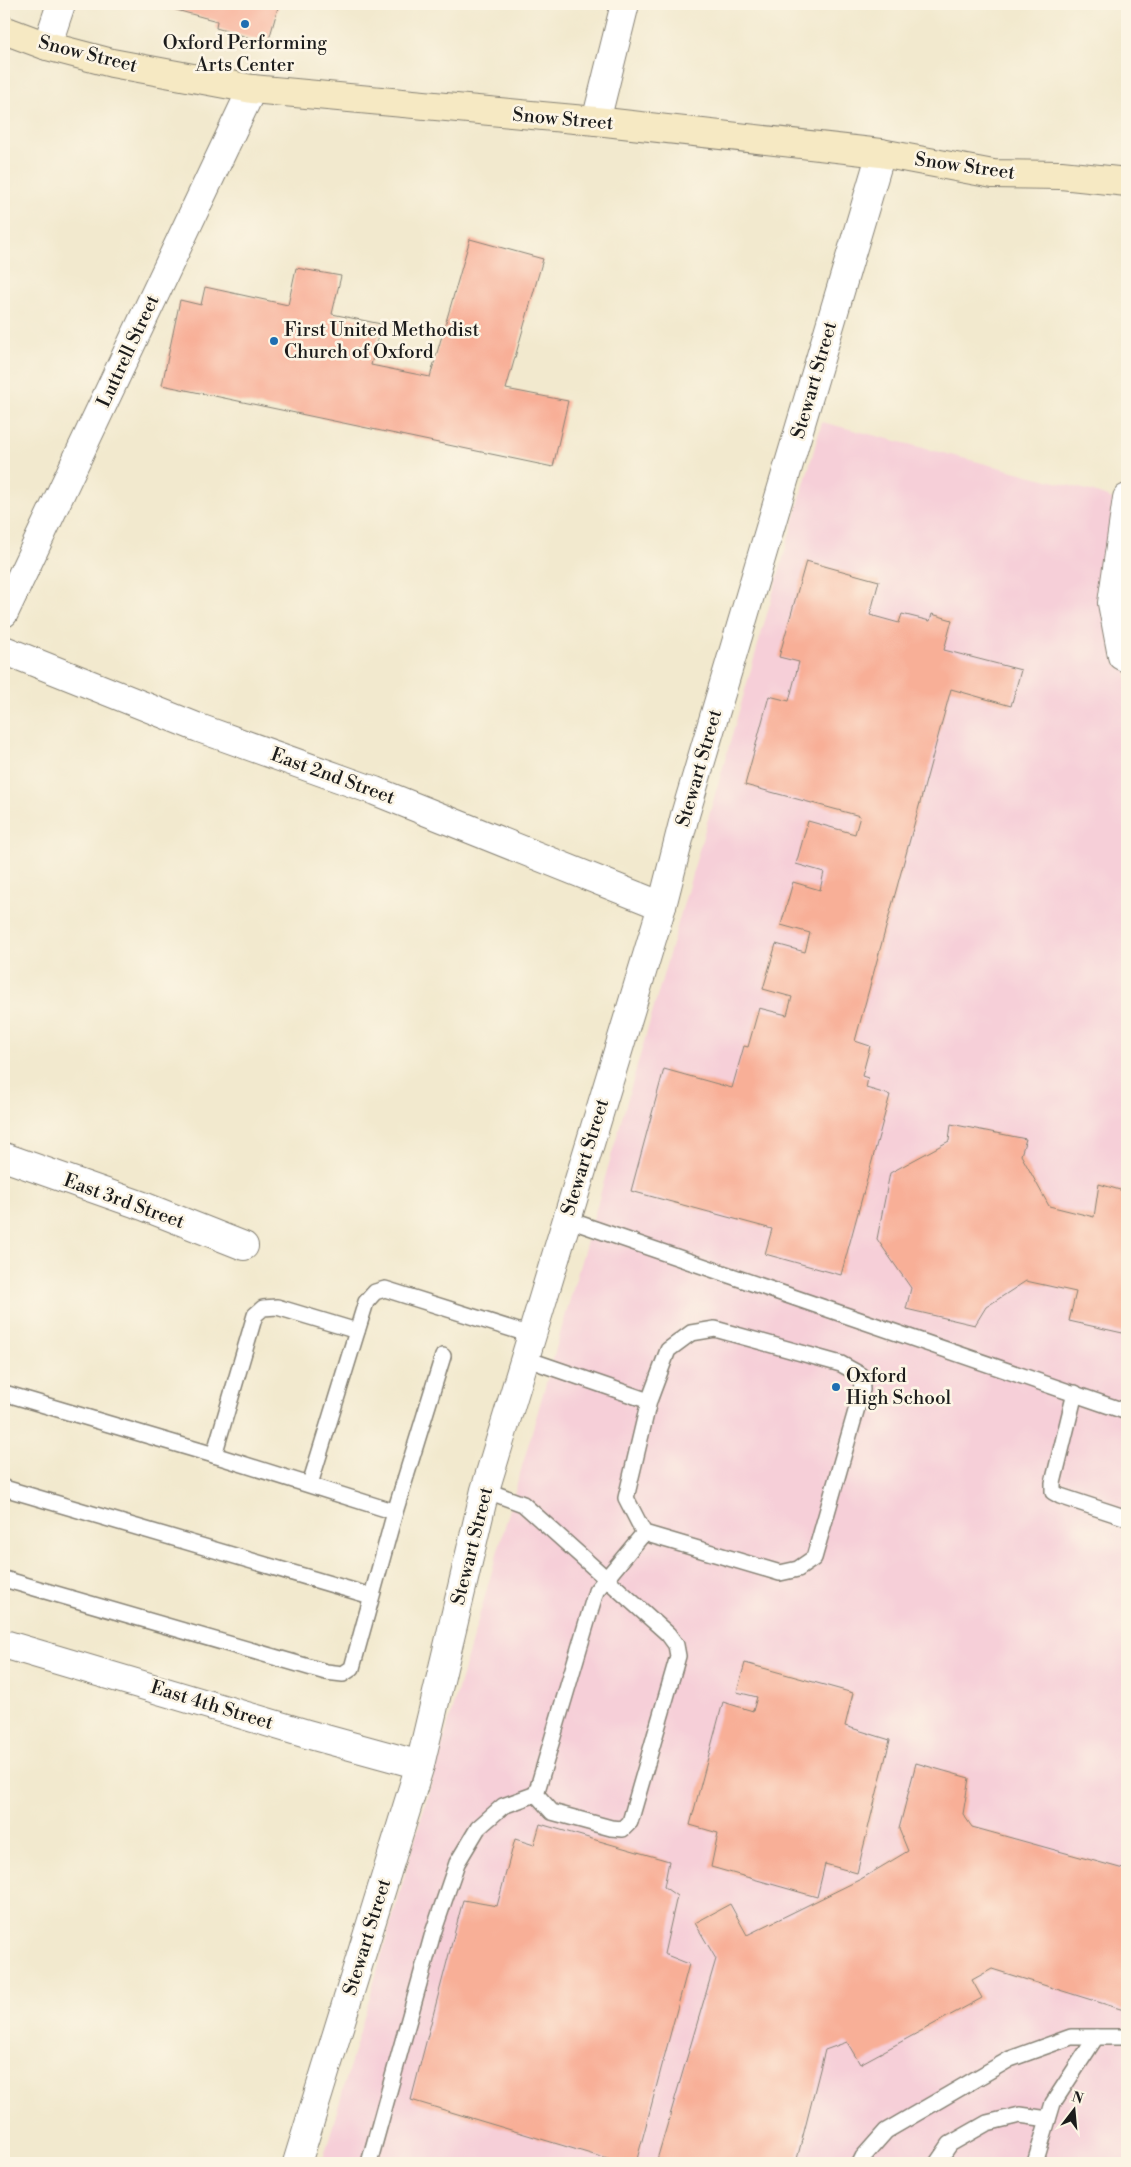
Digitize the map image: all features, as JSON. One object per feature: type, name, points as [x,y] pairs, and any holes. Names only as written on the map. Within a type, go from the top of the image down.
[{"type":"main road","name":"Snow Street","points":[[4,30],[47,46],[112,63],[252,89],[596,121],[881,153],[993,174],[1061,175],[1127,182]]},
{"type":"street","points":[[47,46],[61,4]]},
{"type":"street","points":[[596,121],[626,4]]},
{"type":"street","name":"Luttrell Street","points":[[4,613],[252,89]]},
{"type":"street","name":"Stewart Street","points":[[297,2163],[420,1765],[485,1490],[662,906],[688,806],[881,153]]},
{"type":"street","points":[[1125,657],[1112,603],[1127,498]]},
{"type":"street","name":"East 2nd Street","points":[[4,650],[199,728],[375,791],[662,906]]},
{"type":"street","name":"East 3rd Street","points":[[4,1157],[143,1206],[244,1246]]},
{"type":"street","name":"East 4th Street","points":[[4,1644],[307,1734],[420,1765]]},
{"type":"lane","points":[[566,1219],[1127,1412]]},
{"type":"lane","points":[[310,1484],[366,1302],[375,1292],[385,1289],[528,1347],[649,1401]]},
{"type":"lane","points":[[214,1455],[255,1315],[262,1308],[277,1307],[357,1331]]},
{"type":"lane","points":[[714,1328],[841,1364],[861,1375],[862,1390],[814,1558],[798,1569],[780,1573],[644,1533],[626,1498],[649,1401],[668,1350],[691,1333],[714,1328]]},
{"type":"lane","points":[[4,1579],[326,1672],[343,1674],[352,1668],[395,1512],[443,1356]]},
{"type":"lane","points":[[4,1393],[310,1484],[395,1512]]},
{"type":"lane","points":[[1076,1393],[1053,1483],[1053,1492],[1127,1518]]},
{"type":"lane","points":[[4,1488],[372,1596]]},
{"type":"lane","points":[[485,1490],[523,1504],[668,1634],[676,1644],[678,1656],[630,1822],[623,1829],[611,1828],[552,1812],[536,1794]]},
{"type":"lane","points":[[536,1794],[596,1591],[644,1533]]},
{"type":"lane","points":[[369,2163],[433,1933],[457,1863],[478,1828],[503,1806],[536,1794]]},
{"type":"lane","points":[[860,2163],[886,2131],[1010,2059],[1071,2037],[1127,2038]]},
{"type":"lane","points":[[1035,2163],[1053,2103],[1096,2037]]},
{"type":"lane","points":[[937,2163],[950,2144],[988,2123],[1020,2115],[1048,2119]]},
{"type":"shaded area","name":"Oxford High School","points":[[822,422],[1091,491],[1127,504],[1123,583],[1127,610],[1127,2163],[322,2163]]},
{"type":"building","name":"Oxford Performing Arts Center","points":[[154,4],[279,4],[268,43],[216,28],[217,21]]},
{"type":"building","name":"First United Methodist Church of Oxford","points":[[470,239],[543,259],[506,389],[568,401],[553,467],[162,385],[180,300],[201,305],[205,287],[288,305],[296,268],[341,276],[332,314],[381,324],[371,365],[430,377]]},
{"type":"building","points":[[806,561],[879,581],[870,615],[899,623],[902,614],[930,621],[932,614],[952,620],[944,650],[1021,670],[1011,706],[951,689],[855,1041],[870,1046],[862,1076],[868,1078],[866,1088],[890,1095],[841,1275],[765,1254],[772,1229],[631,1191],[664,1069],[732,1088],[744,1046],[748,1047],[759,1008],[787,1015],[792,997],[763,989],[776,944],[805,952],[810,933],[781,925],[793,882],[820,890],[824,872],[796,864],[808,821],[855,834],[860,816],[745,785],[769,696],[789,701],[799,662],[779,657]]},
{"type":"building","points":[[951,1124],[1026,1139],[1021,1155],[1049,1206],[1094,1217],[1099,1184],[1127,1192],[1127,1334],[1069,1321],[1076,1292],[1026,1281],[986,1307],[975,1325],[906,1309],[911,1288],[877,1239],[890,1173],[949,1141]]},
{"type":"building","points":[[745,1663],[853,1693],[845,1726],[890,1740],[857,1873],[825,1864],[817,1897],[711,1867],[718,1833],[690,1825],[723,1702],[753,1711],[757,1697],[737,1692]]},
{"type":"building","points":[[916,1763],[969,1778],[963,1814],[972,1827],[1127,1870],[1127,2011],[992,1969],[972,1980],[982,1998],[860,2064],[847,2042],[825,2050],[796,2163],[656,2163],[716,1959],[695,1923],[730,1904],[747,1935],[861,1879],[908,1851],[899,1829]]},
{"type":"building","points":[[540,1824],[669,1861],[664,1887],[677,1896],[664,1954],[689,1964],[636,2163],[621,2163],[411,2100],[463,1900],[497,1906],[515,1839],[534,1845]]},
{"type":"place","name":"Oxford Performing Arts Center","points":[[245,24]]},
{"type":"place","name":"First United Methodist Church of Oxford","points":[[274,341]]},
{"type":"place","name":"Oxford High School","points":[[836,1387]]}]
